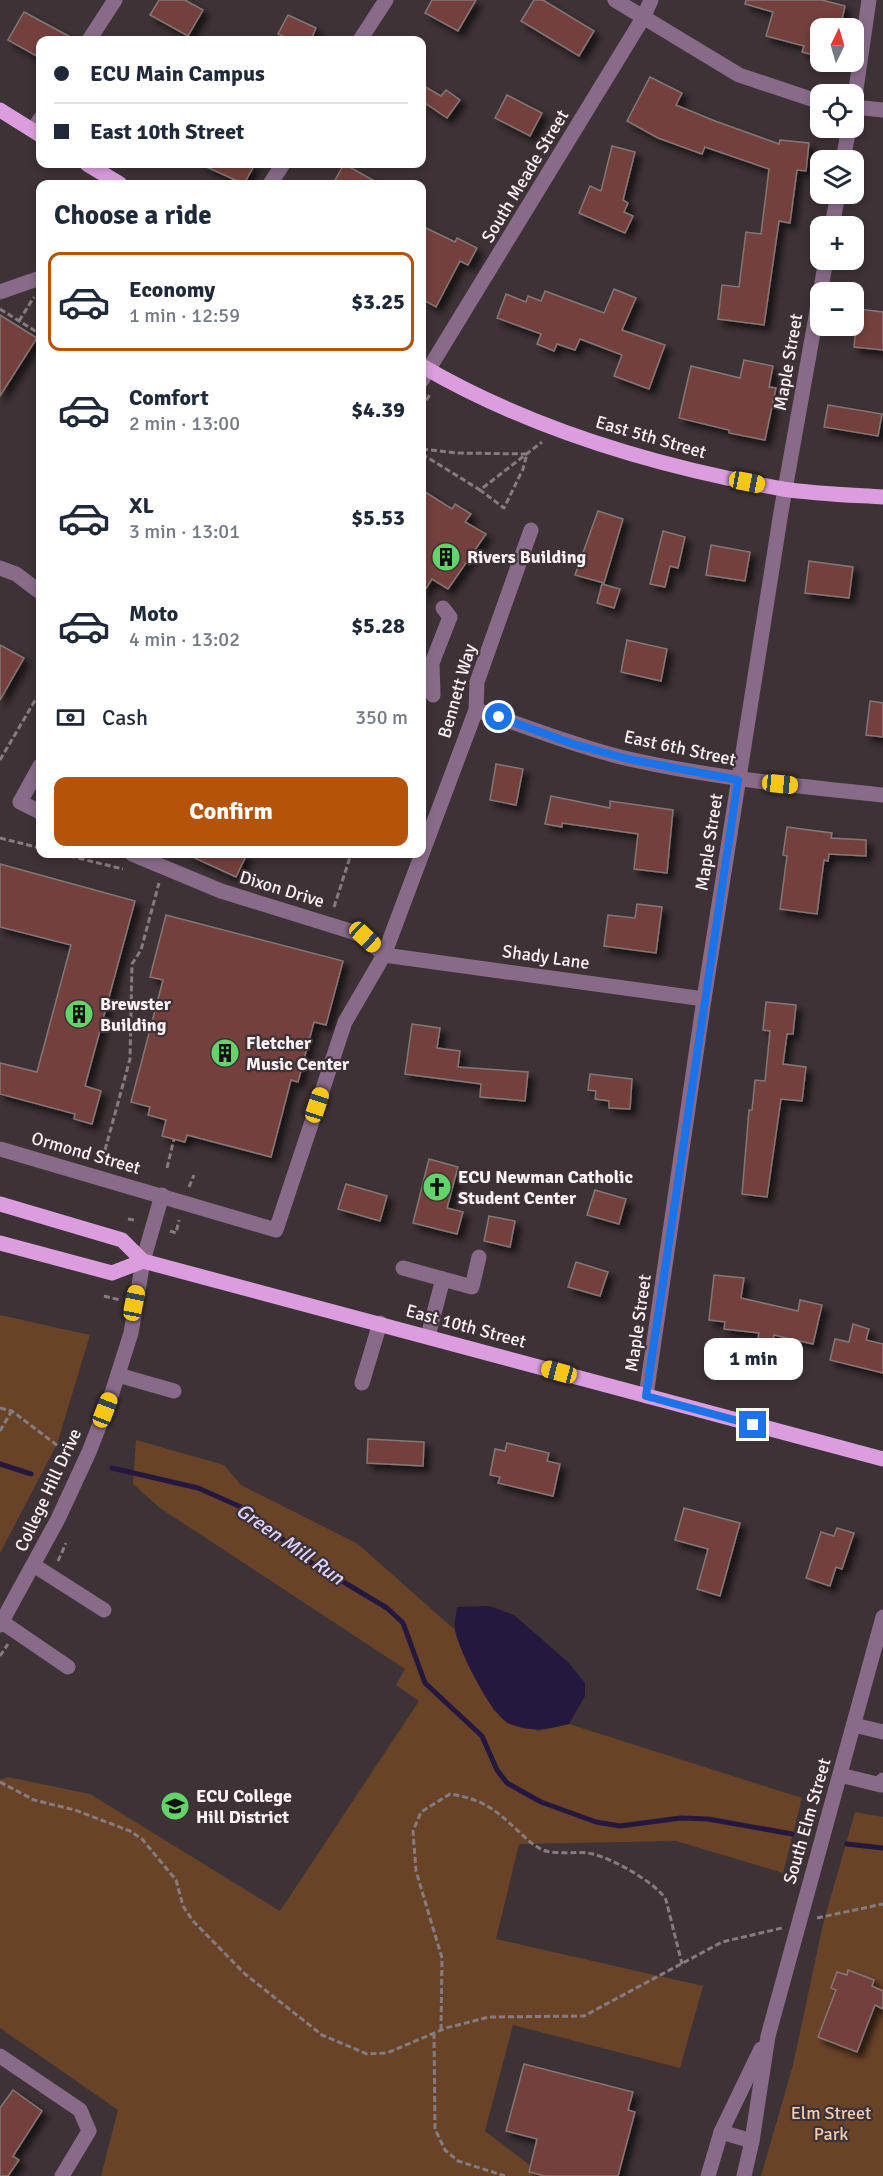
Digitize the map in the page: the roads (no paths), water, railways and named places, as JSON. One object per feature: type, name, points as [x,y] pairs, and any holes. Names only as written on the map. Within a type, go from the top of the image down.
[{"type":"main road","points":[[0,110],[36,127]]},
{"type":"main road","points":[[94,168],[113,180]]},
{"type":"main road","name":"East 5th Street","points":[[426,373],[541,425],[689,470],[785,489],[883,497]]},
{"type":"main road","points":[[0,1204],[122,1240],[142,1261],[112,1273],[0,1243]]},
{"type":"main road","name":"East 10th Street","points":[[142,1261],[883,1459]]},
{"type":"street","points":[[92,36],[114,0]]},
{"type":"street","points":[[363,36],[386,0]]},
{"type":"street","points":[[615,0],[739,75],[810,99]]},
{"type":"street","name":"South Meade Street","points":[[426,369],[643,18],[651,0]]},
{"type":"street","points":[[857,84],[869,0]]},
{"type":"street","points":[[864,107],[883,110]]},
{"type":"street","name":"Maple Street","points":[[646,1396],[738,780],[785,489],[824,270]]},
{"type":"street","points":[[0,292],[36,279]]},
{"type":"street","name":"Bennett Way","points":[[426,843],[476,710],[477,682],[531,530]]},
{"type":"street","points":[[0,568],[16,574],[36,589]]},
{"type":"street","points":[[433,695],[432,663],[450,616],[443,608]]},
{"type":"street","name":"East 6th Street","points":[[476,710],[573,744],[628,759],[738,780],[883,795]]},
{"type":"street","points":[[36,773],[20,802],[36,810]]},
{"type":"street","name":"Dixon Drive","points":[[142,858],[221,891],[350,931],[365,937],[384,954]]},
{"type":"street","name":"Bennett Way","points":[[276,1230],[345,1022],[384,954],[420,858]]},
{"type":"street","name":"Shady Lane","points":[[384,954],[704,999]]},
{"type":"street","name":"Ormond Street","points":[[0,1149],[276,1230]]},
{"type":"street","points":[[142,1261],[162,1195]]},
{"type":"street","points":[[403,1268],[472,1287],[479,1257]]},
{"type":"street","name":"College Hill Drive","points":[[1,1624],[35,1566],[89,1452],[131,1333],[142,1261]]},
{"type":"street","points":[[428,1336],[442,1279]]},
{"type":"street","points":[[362,1383],[380,1323]]},
{"type":"street","points":[[118,1375],[174,1391]]},
{"type":"street","points":[[35,1566],[104,1610]]},
{"type":"street","name":"South Elm Street","points":[[744,2176],[752,2141],[768,2036],[854,1725],[880,1644],[883,1617]]},
{"type":"street","points":[[1,1624],[68,1667]]},
{"type":"street","points":[[854,1725],[883,1732]]},
{"type":"street","points":[[840,1775],[881,1785],[883,1779]]},
{"type":"street","name":"South Elm Street","points":[[708,2176],[721,2132],[768,2036]]},
{"type":"street","points":[[0,2056],[80,2110],[89,2131],[62,2176]]},
{"type":"street","points":[[721,2132],[752,2141]]},
{"type":"waterway","name":"Green Mill Run","points":[[0,1464],[31,1474]]},
{"type":"waterway","name":"Green Mill Run","points":[[112,1468],[198,1488],[250,1511],[305,1559],[387,1608],[403,1623],[425,1683],[482,1736],[497,1770],[507,1783],[541,1802],[596,1822],[620,1826],[681,1818],[708,1819],[792,1834]]},
{"type":"waterway","name":"Green Mill Run","points":[[847,1844],[883,1848]]},
{"type":"place","name":"Rivers Building","points":[[446,557]]},
{"type":"place","name":"Brewster Building","points":[[79,1014]]},
{"type":"place","name":"Fletcher Music Center","points":[[225,1053]]},
{"type":"place","name":"ECU Newman Catholic Student Center","points":[[437,1187]]},
{"type":"place","name":"ECU College Hill District","points":[[175,1806]]},
{"type":"park label","name":"Elm Street Park","points":[[831,2123]]}]
